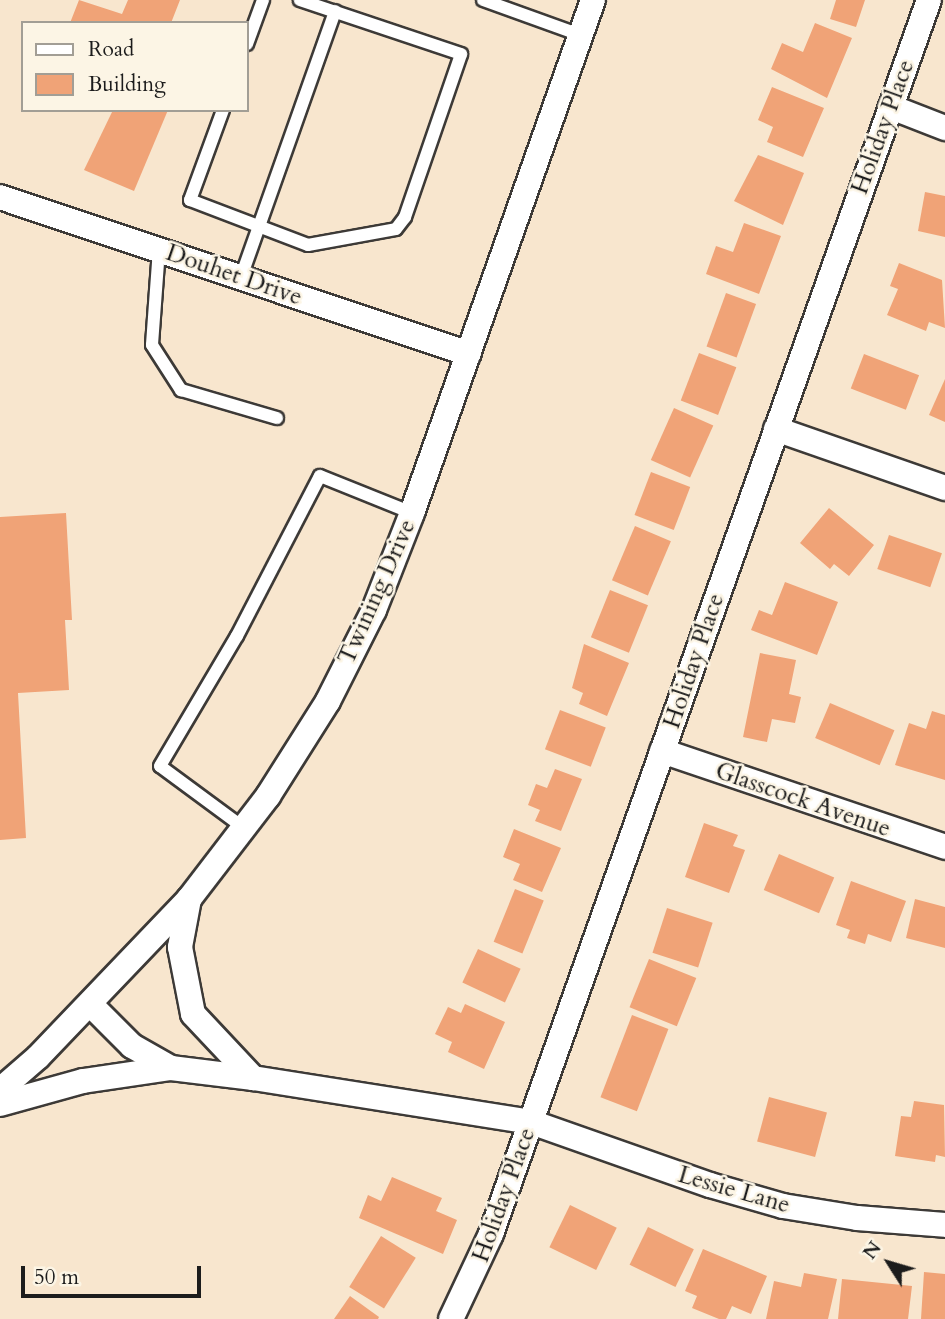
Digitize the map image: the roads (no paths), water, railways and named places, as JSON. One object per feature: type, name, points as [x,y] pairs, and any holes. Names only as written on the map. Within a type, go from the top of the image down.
[{"type":"street","name":"Twining Drive","points":[[0,1090],[90,1004],[189,899],[244,828],[328,702],[374,610],[412,513],[593,0]]},
{"type":"street","name":"Holiday Place","points":[[451,1319],[486,1245],[531,1122],[929,0]]},
{"type":"street","points":[[891,107],[945,128]]},
{"type":"street","name":"Douhet Drive","points":[[0,197],[468,354]]},
{"type":"street","points":[[776,429],[945,488]]},
{"type":"street","name":"Glasscock Avenue","points":[[662,751],[945,847]]},
{"type":"street","points":[[189,899],[180,947],[193,1014],[253,1078]]},
{"type":"street","points":[[90,1004],[132,1046],[171,1068]]},
{"type":"street","points":[[0,1104],[83,1081],[171,1068]]},
{"type":"street","name":"Lessie Lane","points":[[171,1068],[253,1078],[531,1122],[710,1185],[783,1206],[857,1218],[945,1224]]},
{"type":"lane","points":[[248,41],[263,0]]},
{"type":"lane","points":[[222,112],[190,200],[308,245],[335,243],[396,229],[405,216],[461,54],[300,0]]},
{"type":"lane","points":[[483,0],[506,4],[580,35]]},
{"type":"lane","points":[[241,277],[335,11]]},
{"type":"lane","points":[[159,249],[152,345],[181,390],[277,418]]},
{"type":"lane","points":[[244,828],[160,766],[237,636],[320,476],[412,513]]}]
